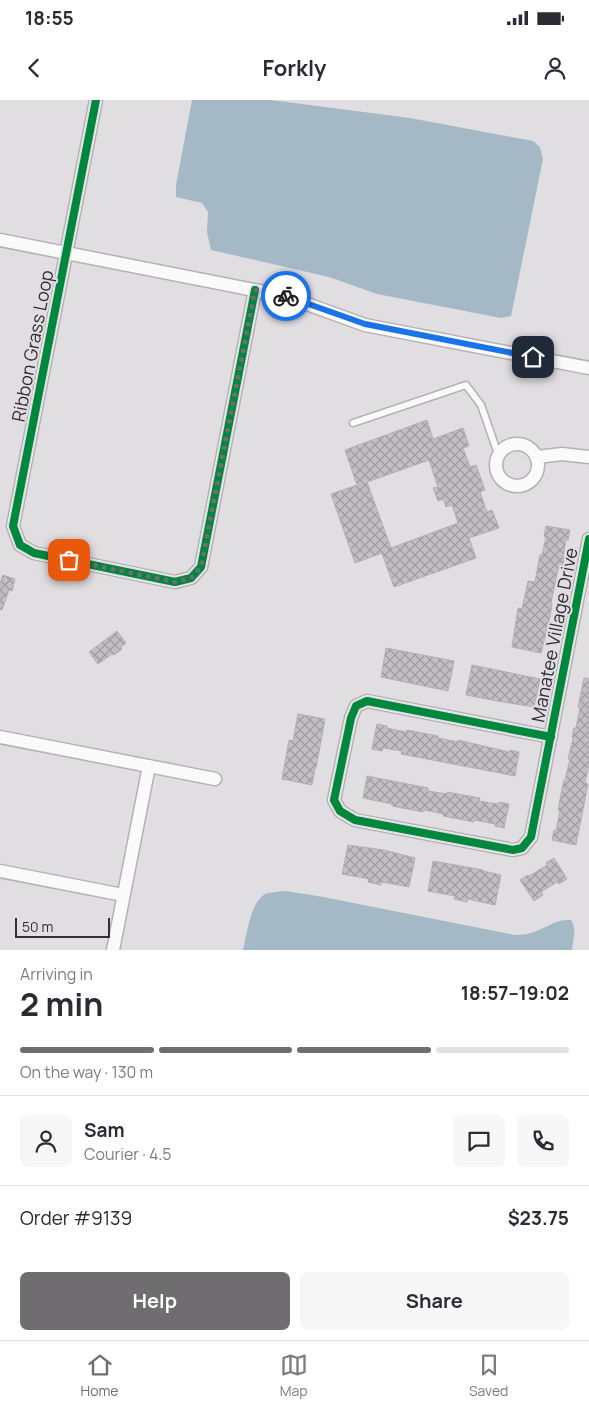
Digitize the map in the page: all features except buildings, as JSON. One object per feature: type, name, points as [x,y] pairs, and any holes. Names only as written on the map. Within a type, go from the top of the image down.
[{"type":"street","name":"Ribbon Grass Loop","points":[[96,100],[13,526],[20,545],[34,553],[175,582],[191,578],[201,567],[255,290]]},
{"type":"street","points":[[0,240],[285,296],[365,324],[589,368]]},
{"type":"street","points":[[522,444],[528,447],[536,457],[538,464],[537,472],[528,483],[522,486],[508,484],[502,480],[495,468],[498,454],[509,445],[522,444]]},
{"type":"street","points":[[536,457],[562,454],[589,457]]},
{"type":"street","name":"Manatee Village Drive","points":[[550,737],[367,701],[356,706],[351,718],[334,800],[340,811],[355,820],[513,850],[522,848],[531,837],[589,539]]},
{"type":"street","points":[[0,737],[215,779]]},
{"type":"street","points":[[113,950],[149,766]]},
{"type":"street","points":[[0,871],[123,895]]},
{"type":"lane","points":[[353,423],[466,385],[481,404],[498,454]]},
{"type":"water","points":[[192,100],[271,100],[410,118],[533,141],[540,147],[543,159],[511,316],[501,318],[377,294],[329,277],[211,250],[207,232],[208,212],[202,203],[176,197],[176,185]]},
{"type":"water","points":[[285,891],[515,935],[530,933],[558,921],[571,920],[574,931],[572,950],[243,950],[250,919],[260,898],[267,893]]},
{"type":"cycle path","points":[[96,100],[13,526],[20,545],[34,553],[175,582],[191,578],[201,567],[255,290]]},
{"type":"cycle path","points":[[551,737],[367,701],[356,706],[351,718],[334,800],[340,811],[355,820],[513,850],[522,848],[531,837],[589,539]]},
{"type":"way so far","points":[[69,560],[175,582],[191,578],[201,567],[255,290],[286,296]]},
{"type":"route","points":[[286,296],[365,324],[533,357]]}]
